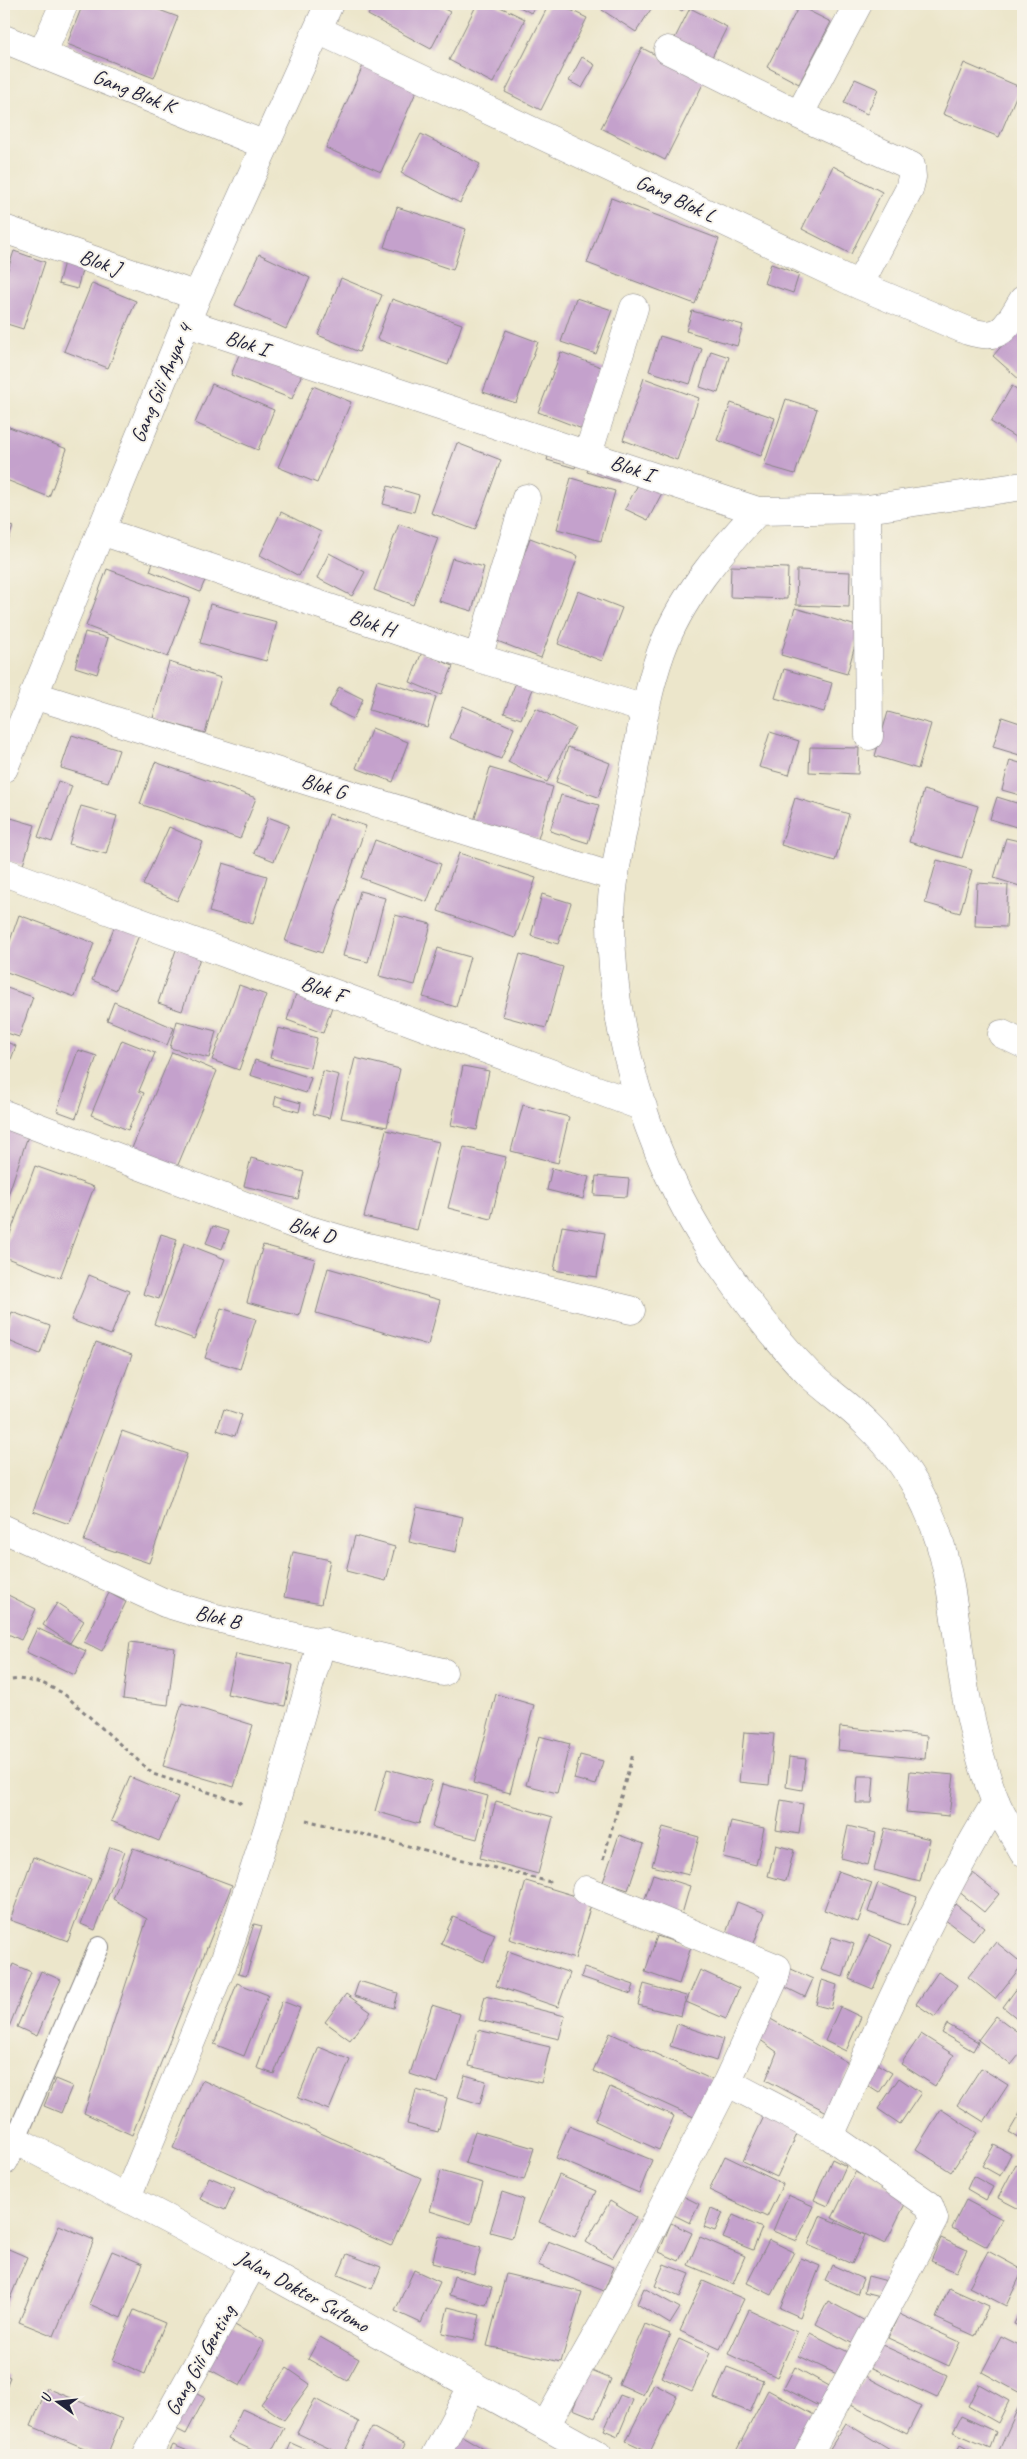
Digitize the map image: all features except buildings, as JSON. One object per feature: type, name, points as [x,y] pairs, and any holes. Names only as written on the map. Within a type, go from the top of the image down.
[{"type":"street","points":[[42,54],[64,4]]},
{"type":"street","name":"Gang Gili Anyar 4","points":[[4,768],[197,296],[329,4]]},
{"type":"street","points":[[799,115],[858,4]]},
{"type":"street","name":"Gang Blok L","points":[[318,30],[859,285],[983,336],[995,335],[1004,331],[1023,300]]},
{"type":"street","name":"Gang Blok K","points":[[4,39],[265,145]]},
{"type":"street","points":[[668,50],[799,115],[911,166],[912,177],[909,190],[859,285]]},
{"type":"street","name":"Blok J","points":[[4,229],[197,296]]},
{"type":"street","points":[[588,454],[634,308]]},
{"type":"street","name":"Blok I","points":[[187,324],[758,511],[867,510],[1023,486]]},
{"type":"street","points":[[478,658],[526,498]]},
{"type":"street","points":[[867,510],[869,736]]},
{"type":"street","points":[[758,511],[709,568],[683,609],[662,651],[645,709],[614,877],[611,915],[615,992],[622,1030],[643,1107],[663,1164],[699,1236],[754,1310],[809,1374],[865,1422],[889,1447],[909,1474],[927,1508],[942,1550],[966,1693],[978,1750],[996,1802],[1023,1852]]},
{"type":"street","name":"Blok H","points":[[101,531],[478,658],[645,709]]},
{"type":"street","name":"Blok G","points":[[33,695],[614,877]]},
{"type":"street","name":"Blok F","points":[[4,872],[643,1107]]},
{"type":"street","name":"Blok D","points":[[4,1114],[306,1228],[360,1245],[631,1310]]},
{"type":"street","name":"Blok B","points":[[4,1528],[165,1603],[208,1616],[322,1641],[443,1672]]},
{"type":"street","points":[[127,2197],[225,1959],[273,1812],[322,1641]]},
{"type":"street","points":[[830,2136],[890,2001],[934,1911],[996,1802]]},
{"type":"street","points":[[546,2426],[603,2324],[727,2082],[775,1977],[777,1968],[586,1890]]},
{"type":"street","points":[[727,2082],[830,2136],[929,2205],[934,2219],[808,2455]]},
{"type":"street","name":"Jalan Dokter Sutomo","points":[[8,2145],[127,2197],[253,2264],[598,2455]]},
{"type":"street","name":"Gang Gili Genting","points":[[147,2455],[253,2264]]},
{"type":"street","points":[[436,2455],[473,2385]]},
{"type":"lane","points":[[8,2145],[99,1947]]},
{"type":"path","points":[[4,1681],[27,1680],[42,1683],[63,1693],[153,1774],[273,1812],[586,1890],[591,1888],[599,1874],[633,1754]]}]
